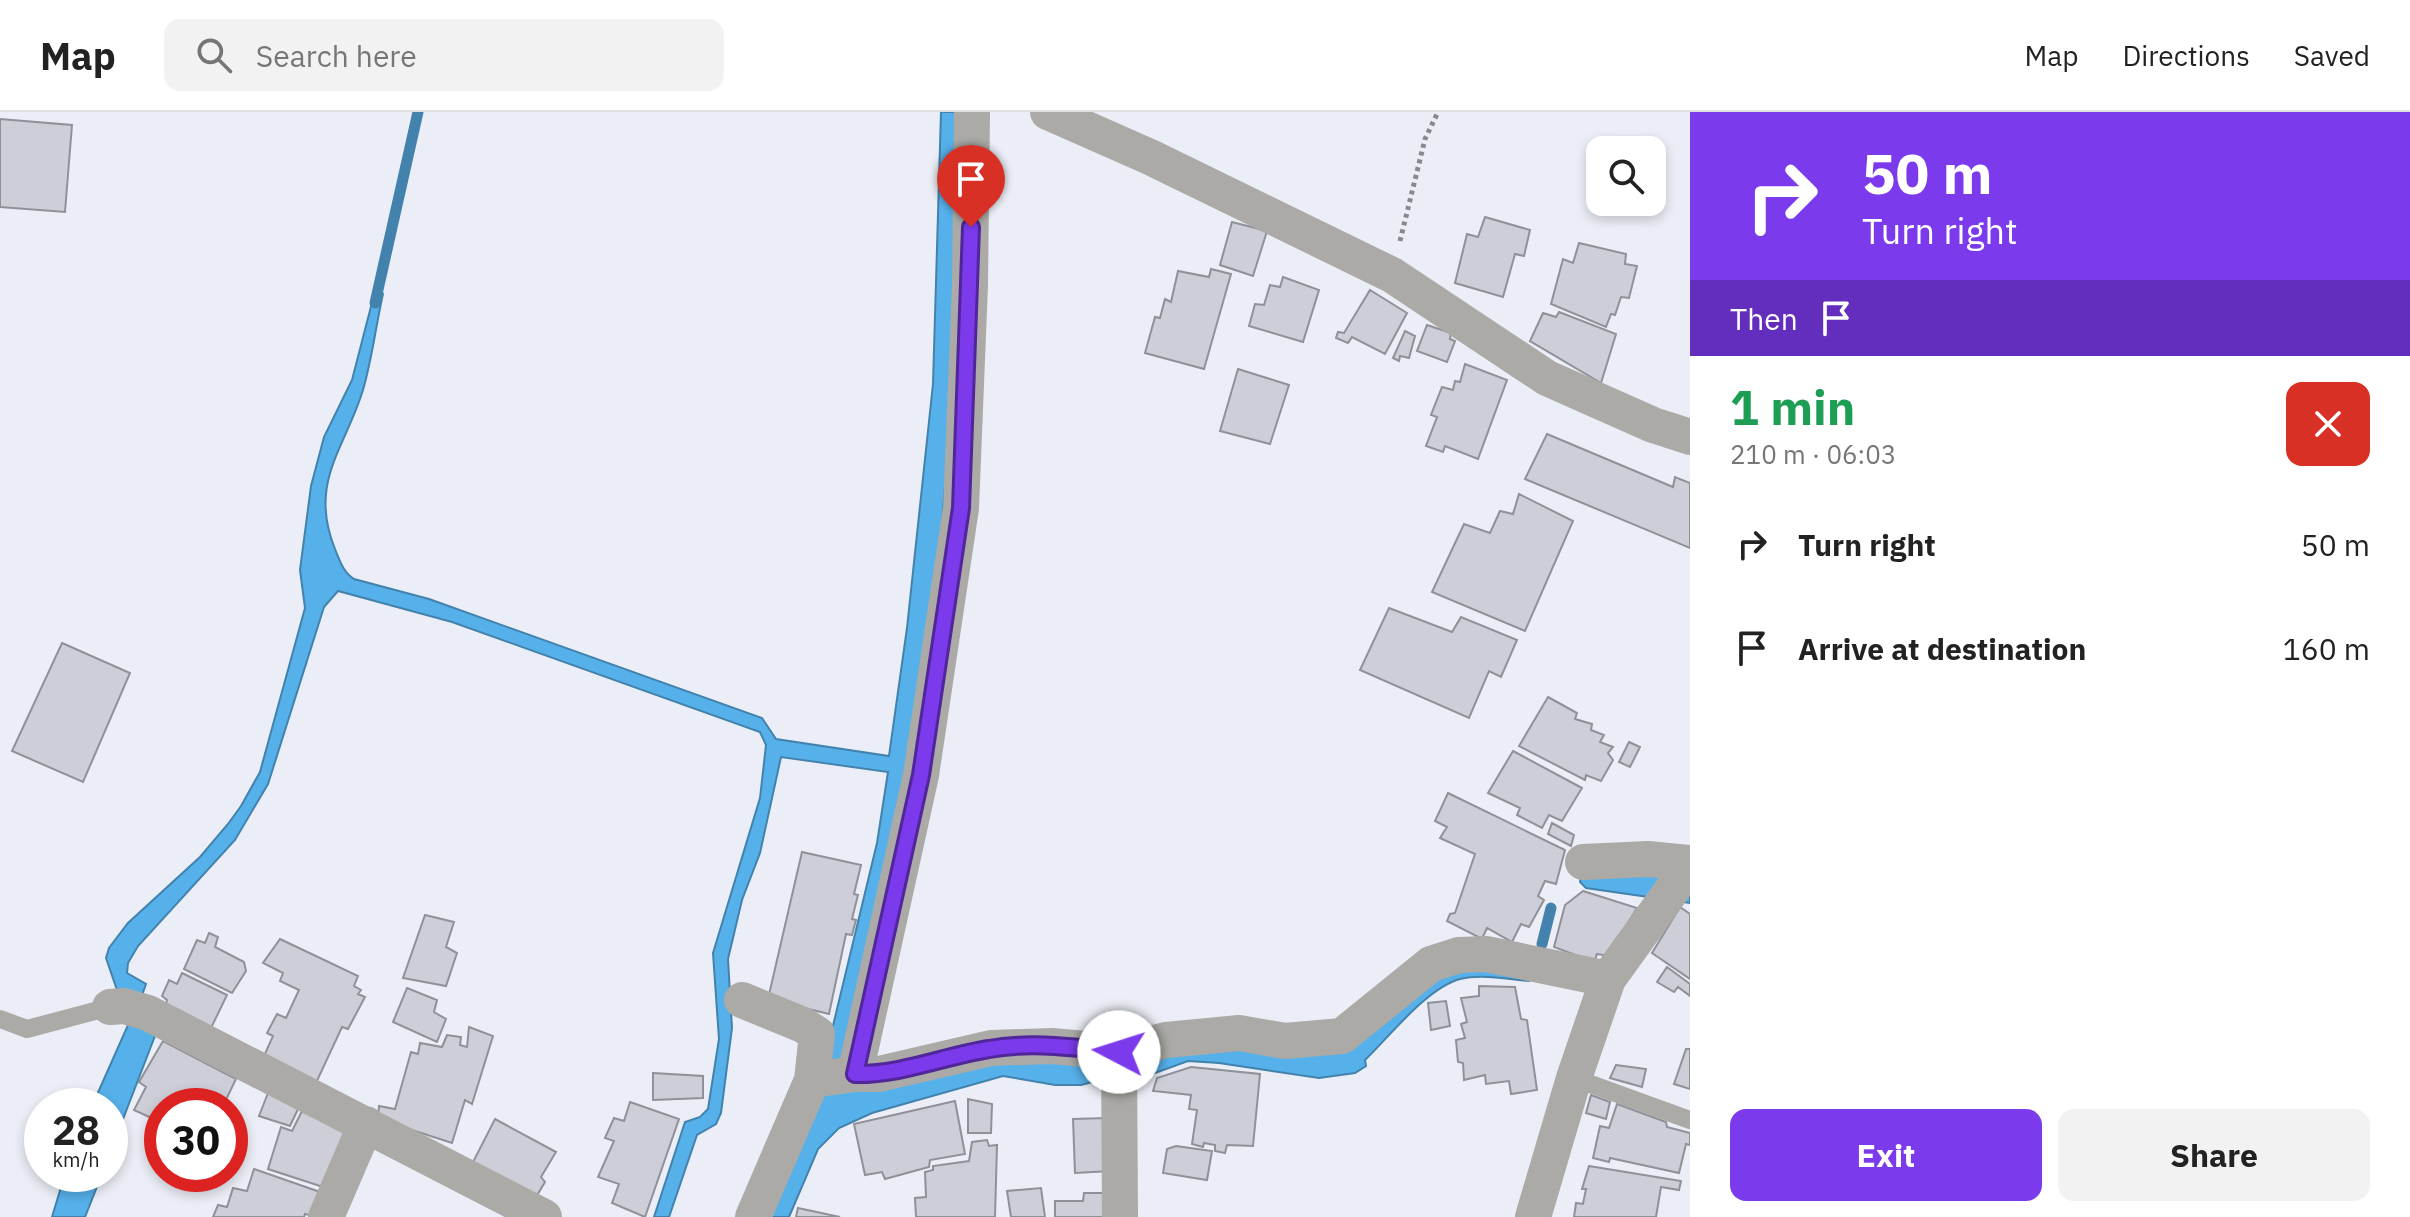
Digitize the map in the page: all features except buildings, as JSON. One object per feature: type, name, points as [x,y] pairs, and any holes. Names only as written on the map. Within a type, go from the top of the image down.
[{"type":"street","points":[[855,1074],[921,775],[961,508],[970,285],[972,112]]},
{"type":"street","points":[[1048,112],[1150,157],[1392,275],[1547,378],[1653,425],[1690,437]]},
{"type":"street","points":[[1533,1217],[1574,1078],[1608,979],[1681,877],[1648,859],[1583,862]]},
{"type":"street","points":[[814,1080],[879,1074],[991,1048],[1052,1046],[1120,1068],[1166,1040],[1239,1033],[1285,1041],[1342,1036],[1431,964],[1459,955],[1486,954],[1608,979]]},
{"type":"street","points":[[742,1000],[803,1025],[817,1034],[814,1080],[753,1217]]},
{"type":"street","points":[[125,1009],[366,1124],[544,1217]]},
{"type":"street","points":[[1120,1068],[1120,1217]]},
{"type":"street","points":[[326,1217],[366,1124]]},
{"type":"lane","points":[[0,1019],[27,1029],[125,1009]]},
{"type":"lane","points":[[1574,1078],[1690,1120]]},
{"type":"path","points":[[1392,275],[1425,139],[1438,112]]},
{"type":"water","points":[[941,112],[963,112],[960,292],[936,601],[850,1068],[1187,1044],[1295,1054],[1466,963],[1531,972],[1529,981],[1477,977],[1447,984],[1422,1002],[1365,1060],[1366,1066],[1355,1073],[1319,1078],[1188,1061],[1155,1073],[1108,1078],[1081,1085],[1055,1085],[1003,1076],[872,1113],[839,1128],[818,1149],[789,1217],[764,1217],[831,1034],[877,843],[888,772],[781,757],[760,853],[742,900],[728,959],[732,1028],[721,1113],[716,1124],[697,1135],[669,1217],[654,1217],[685,1122],[700,1117],[708,1109],[719,1039],[713,953],[760,798],[766,745],[760,732],[452,622],[338,591],[324,607],[268,784],[235,840],[138,946],[128,963],[127,973],[146,984],[141,998],[117,990],[106,958],[109,948],[128,923],[200,857],[241,806],[260,772],[305,608],[300,570],[311,486],[324,437],[352,380],[375,291],[379,288],[383,294],[363,390],[332,466],[325,504],[335,549],[350,576],[429,599],[762,718],[776,739],[889,756],[907,628],[933,384]]},
{"type":"water","points":[[1639,871],[1690,885],[1690,903],[1586,888],[1580,882],[1581,876]]},
{"type":"water","points":[[132,1016],[158,1028],[128,1106],[128,1088],[100,1088]]},
{"type":"water","points":[[60,1192],[95,1192],[85,1217],[52,1217]]},
{"type":"waterway","points":[[375,303],[418,112]]},
{"type":"waterway","points":[[1542,944],[1551,908]]},
{"type":"route","points":[[971,227],[961,508],[921,775],[855,1074],[879,1074],[991,1048],[1052,1046],[1119,1052]]}]
